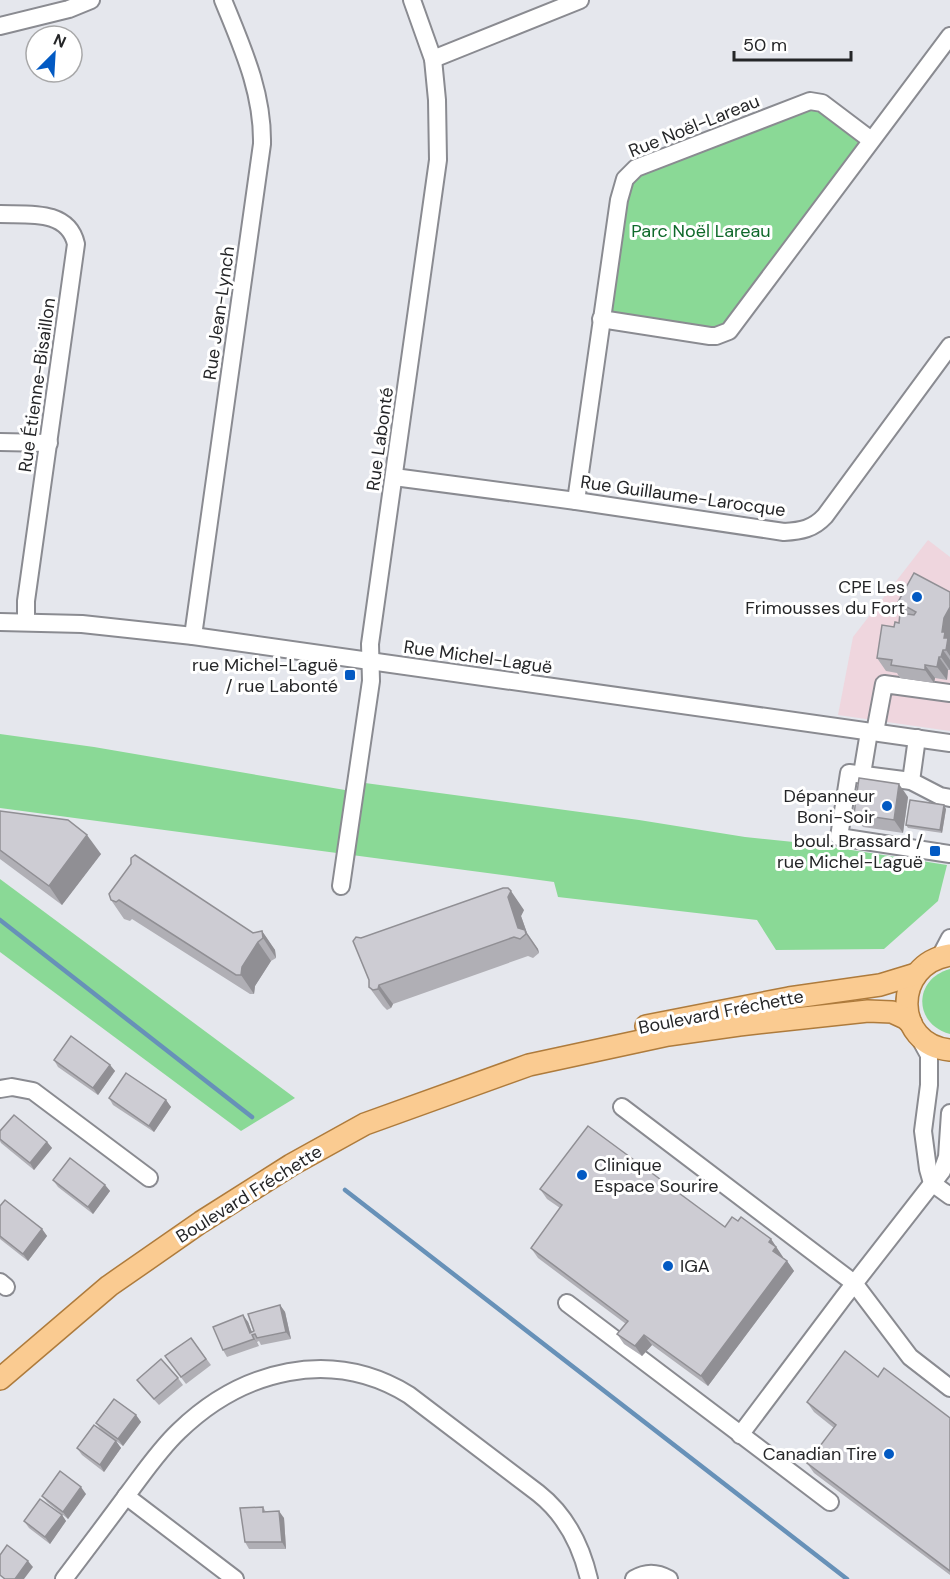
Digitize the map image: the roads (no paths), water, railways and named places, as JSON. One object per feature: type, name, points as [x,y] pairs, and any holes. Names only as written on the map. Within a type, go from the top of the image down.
[{"type":"main road","name":"Boulevard Fréchette","points":[[529,1065],[550,1053],[571,1045],[658,1023],[789,998],[880,985],[916,974],[922,967],[945,956]]},
{"type":"main road","points":[[914,1028],[906,1001],[908,989],[916,974]]},
{"type":"main road","name":"Boulevard Fréchette","points":[[0,1379],[109,1286],[201,1222],[291,1165],[365,1124],[529,1065],[668,1035],[876,1011],[898,1014],[936,1046],[950,1050]]},
{"type":"street","points":[[0,26],[61,11],[91,0]]},
{"type":"street","name":"Rue Jean-Lynch","points":[[193,636],[262,144],[260,106],[253,77],[223,0]]},
{"type":"street","name":"Rue Labonté","points":[[341,886],[371,681],[370,644],[438,160],[437,91],[433,59],[412,0]]},
{"type":"street","points":[[433,59],[580,0]]},
{"type":"street","points":[[601,319],[710,336],[729,331],[950,36]]},
{"type":"street","name":"Rue Noël-Lareau","points":[[576,501],[619,200],[625,179],[633,170],[810,101],[822,103],[871,140]]},
{"type":"street","name":"Rue Étienne-Bisaillon","points":[[0,214],[56,218],[68,227],[76,244],[26,601],[26,622]]},
{"type":"street","name":"Rue Guillaume-Larocque","points":[[394,477],[784,531],[800,531],[813,526],[825,516],[950,346]]},
{"type":"street","points":[[0,442],[49,443]]},
{"type":"street","name":"Rue Michel-Laguë","points":[[0,622],[128,628],[193,636],[950,743]]},
{"type":"street","points":[[862,774],[884,684],[950,693]]},
{"type":"street","points":[[911,781],[917,738]]},
{"type":"street","points":[[950,798],[940,796],[911,781],[849,772],[839,837],[950,854]]},
{"type":"street","points":[[945,956],[950,938]]},
{"type":"street","points":[[914,1028],[929,1055],[929,1086],[923,1131],[928,1169],[932,1183],[950,1196]]},
{"type":"street","points":[[0,1089],[12,1087],[33,1091],[149,1178]]},
{"type":"street","points":[[622,1107],[854,1283],[910,1357],[950,1388]]},
{"type":"street","points":[[740,1435],[854,1283],[942,1171],[947,1157],[950,1113]]},
{"type":"street","points":[[567,1303],[830,1502]]},
{"type":"street","points":[[64,1579],[177,1432],[200,1413],[255,1382],[287,1372],[309,1369],[353,1372],[382,1380],[409,1395],[547,1500],[570,1528],[582,1555],[589,1579]]},
{"type":"street","points":[[126,1496],[235,1579]]},
{"type":"street","points":[[634,1579],[651,1573],[669,1579]]},
{"type":"waterway","points":[[0,920],[252,1117]]},
{"type":"waterway","points":[[345,1190],[847,1579]]},
{"type":"place","name":"CPE Les Frimousses du Fort","points":[[917,597]]},
{"type":"place","name":"rue Michel-Laguë / rue Labonté","points":[[350,675]]},
{"type":"place","name":"Dépanneur Boni-Soir","points":[[887,806]]},
{"type":"place","name":"boul. Brassard / rue Michel-Laguë","points":[[935,851]]},
{"type":"place","name":"Clinique Espace Sourire","points":[[582,1175]]},
{"type":"place","name":"IGA","points":[[668,1266]]},
{"type":"place","name":"Canadian Tire","points":[[889,1454]]},
{"type":"park label","name":"Parc Noël Lareau","points":[[701,231]]}]
